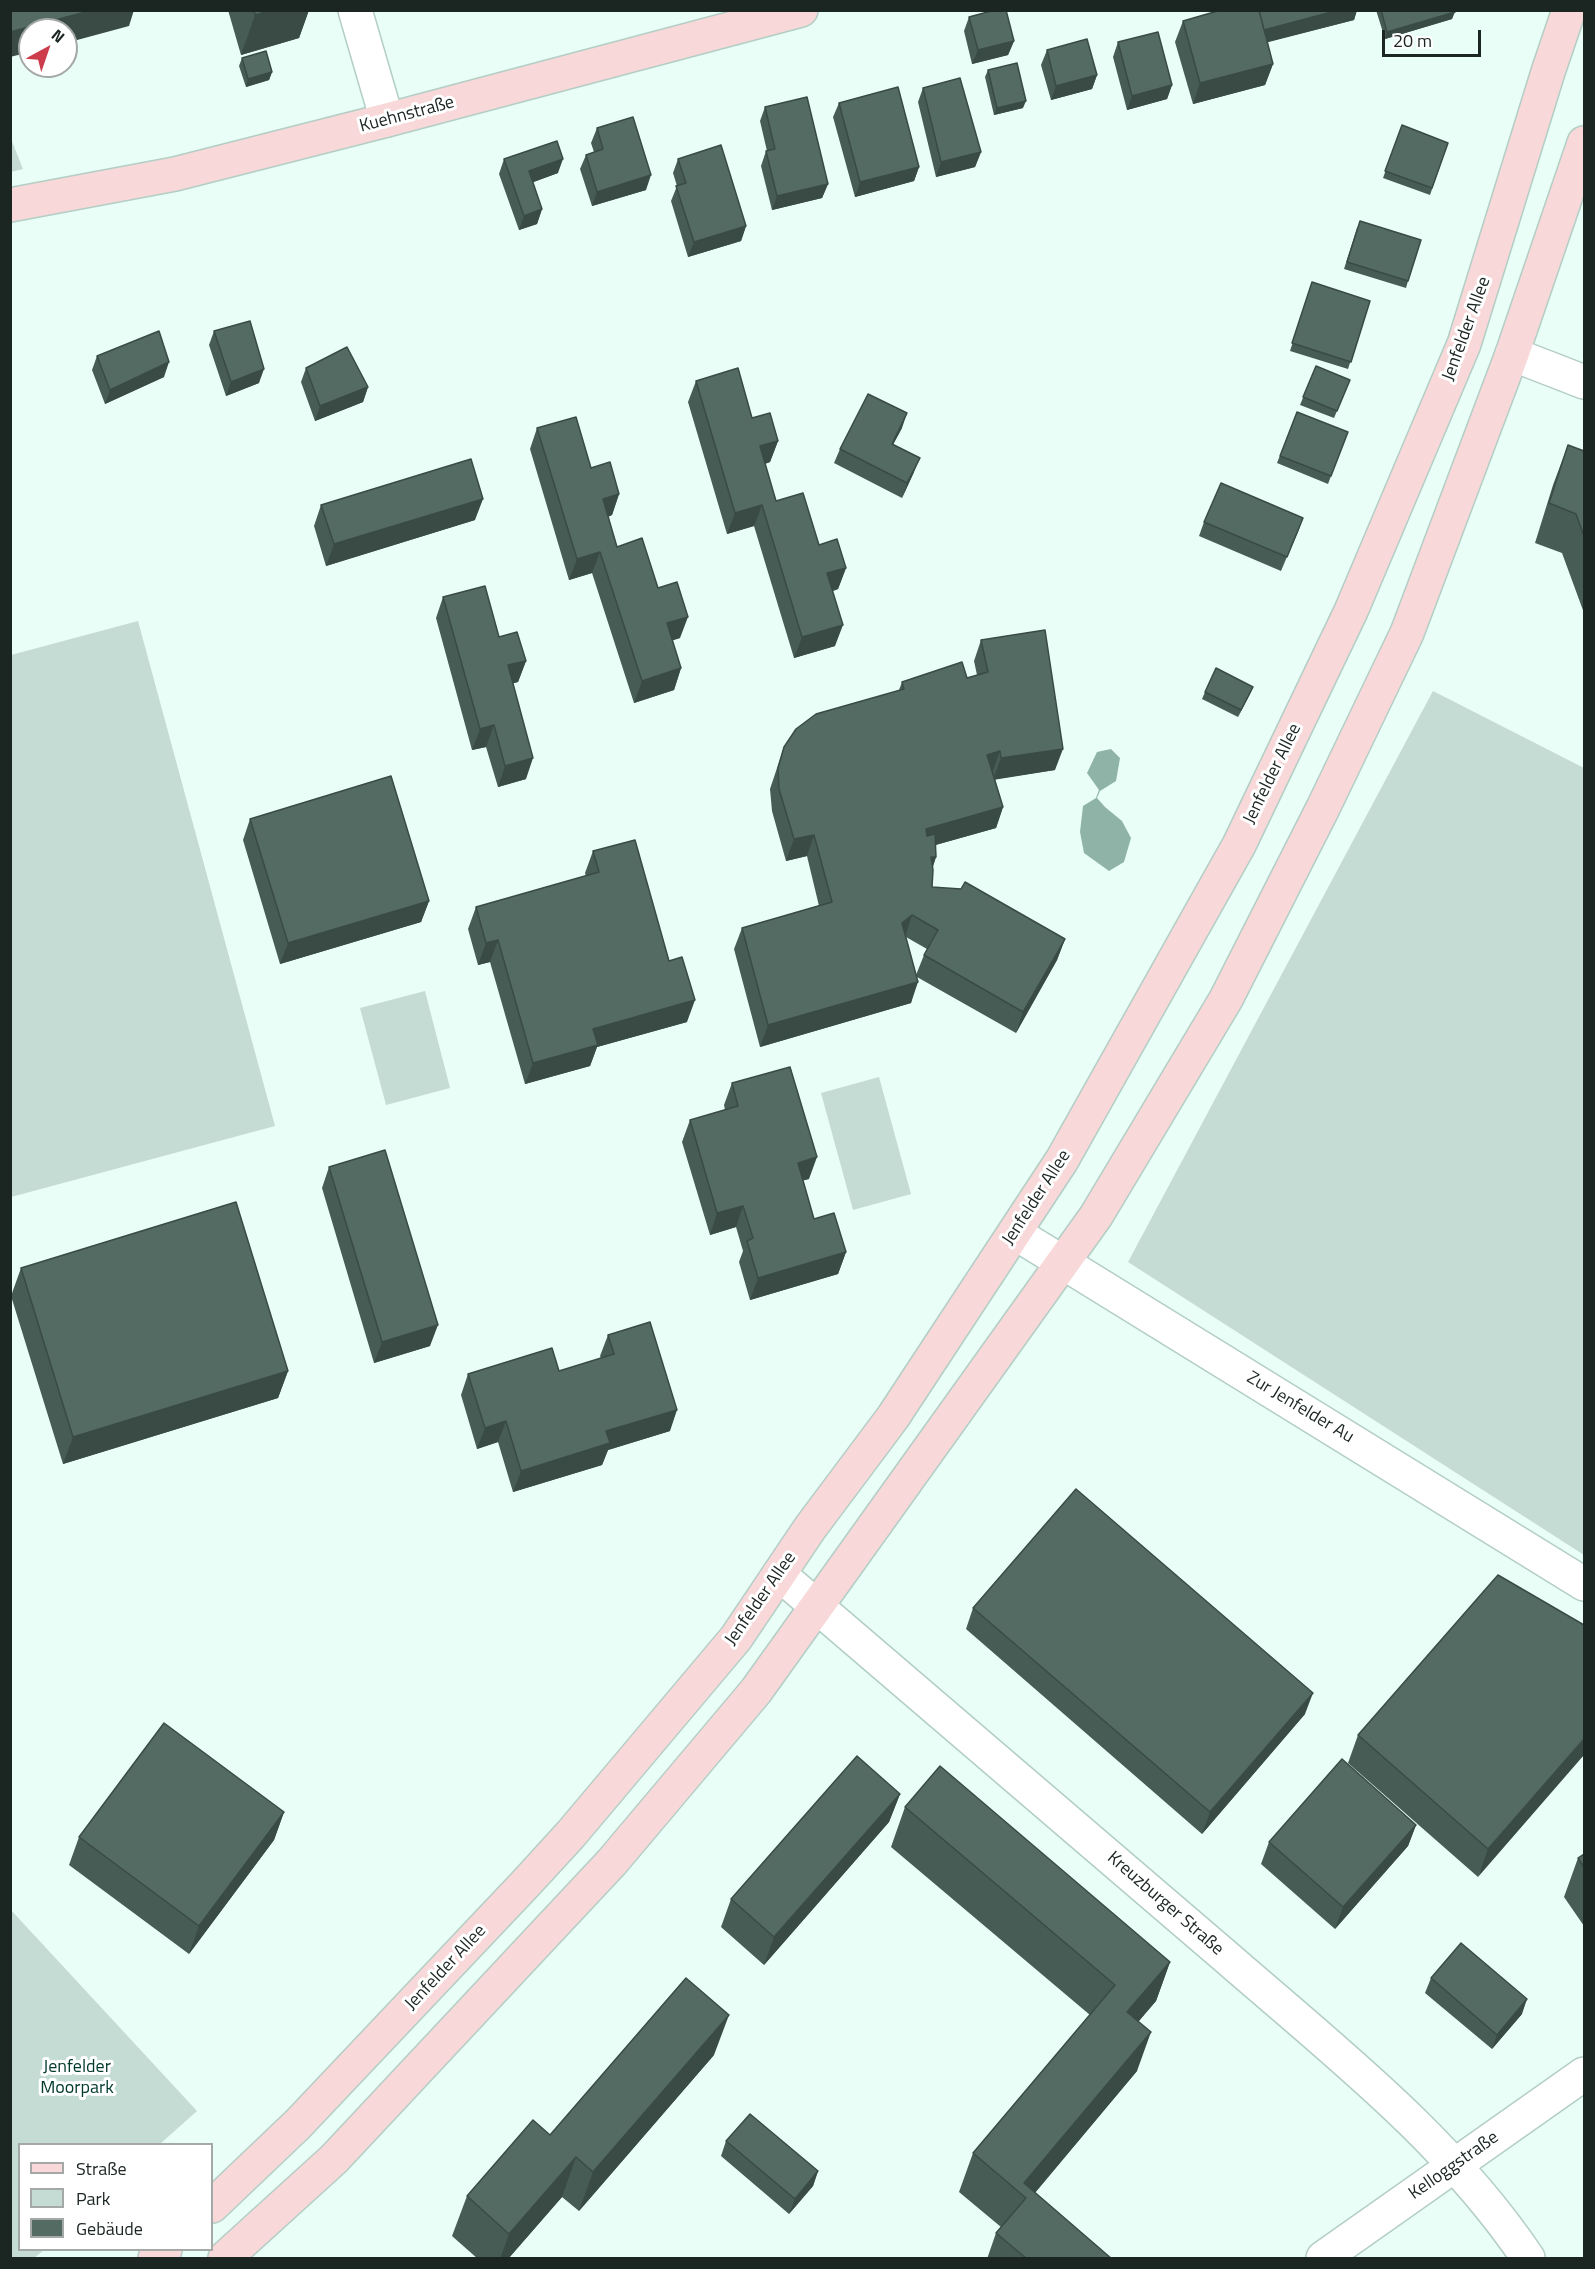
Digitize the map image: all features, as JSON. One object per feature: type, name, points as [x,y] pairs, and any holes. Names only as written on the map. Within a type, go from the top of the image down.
[{"type":"main road","name":"Kuehnstraße","points":[[10,205],[175,174],[801,10]]},
{"type":"main road","name":"Jenfelder Allee","points":[[213,2205],[298,2124],[571,1834],[736,1638],[779,1574],[893,1417],[1062,1160],[1239,845],[1351,611],[1474,316],[1544,83],[1569,10]]},
{"type":"main road","points":[[225,2259],[334,2160],[612,1863],[756,1691],[1064,1263],[1102,1206],[1226,999],[1323,808],[1407,633],[1512,354],[1584,143]]},
{"type":"main road","points":[[1474,316],[1512,354]]},
{"type":"street","points":[[355,10],[387,120]]},
{"type":"street","points":[[1512,354],[1584,381]]},
{"type":"street","name":"Zur Jenfelder Au","points":[[1015,1233],[1584,1584]]},
{"type":"street","name":"Kreuzburger Straße","points":[[779,1574],[1057,1810],[1383,2092],[1455,2165],[1508,2229],[1528,2259]]},
{"type":"street","name":"Kelloggstraße","points":[[1323,2259],[1584,2074]]},
{"type":"green space","points":[[11,139],[23,169],[10,172]]},
{"type":"green space","points":[[138,621],[275,1126],[11,1197],[11,655]]},
{"type":"green space","points":[[1433,691],[1584,768],[1584,1555],[1128,1262]]},
{"type":"green space","points":[[425,991],[450,1088],[386,1105],[360,1008]]},
{"type":"green space","points":[[879,1077],[911,1194],[853,1210],[821,1093]]},
{"type":"green space","name":"Jenfelder Moorpark","points":[[10,1909],[197,2111],[161,2143],[18,2143],[18,2251],[43,2251],[34,2258],[11,2258]]},
{"type":"shaded area","points":[[1111,749],[1120,758],[1116,781],[1100,791],[1097,798],[1122,821],[1131,838],[1124,862],[1109,871],[1084,853],[1080,832],[1083,806],[1096,798],[1099,790],[1087,773],[1097,752]]},
{"type":"building","points":[[10,10],[93,10],[63,18],[18,18],[18,30],[10,32]]},
{"type":"building","points":[[254,10],[272,10],[255,15]]},
{"type":"building","points":[[995,10],[1006,10],[1014,41],[978,50],[969,17]]},
{"type":"building","points":[[1221,10],[1259,10],[1273,64],[1200,83],[1183,21]]},
{"type":"building","points":[[1259,10],[1339,10],[1264,30]]},
{"type":"building","points":[[1381,10],[1454,10],[1455,12],[1387,32]]},
{"type":"building","points":[[1158,32],[1172,85],[1132,96],[1118,42]]},
{"type":"building","points":[[1087,39],[1097,75],[1056,86],[1047,50]]},
{"type":"building","points":[[266,51],[272,72],[248,79],[242,58]]},
{"type":"building","points":[[1017,63],[1026,101],[997,108],[988,70]]},
{"type":"building","points":[[960,78],[981,152],[941,162],[923,88]]},
{"type":"building","points":[[898,87],[919,167],[860,182],[839,103]]},
{"type":"building","points":[[807,97],[828,184],[777,196],[766,151],[775,149],[765,107]]},
{"type":"building","points":[[633,117],[651,175],[597,192],[586,155],[603,149],[597,128]]},
{"type":"building","points":[[1402,125],[1448,143],[1432,188],[1385,171]]},
{"type":"building","points":[[557,141],[563,159],[529,171],[542,209],[524,216],[504,159]]},
{"type":"building","points":[[721,145],[746,226],[694,242],[676,186],[686,183],[678,159]]},
{"type":"building","points":[[1360,221],[1421,240],[1408,281],[1347,262]]},
{"type":"building","points":[[1312,282],[1370,301],[1351,362],[1292,343]]},
{"type":"building","points":[[250,321],[264,369],[231,382],[214,331]]},
{"type":"building","points":[[159,331],[169,362],[110,390],[97,356]]},
{"type":"building","points":[[347,347],[368,387],[320,406],[306,368]]},
{"type":"building","points":[[1316,366],[1350,380],[1337,411],[1303,397]]},
{"type":"building","points":[[738,368],[752,418],[770,413],[778,441],[760,446],[776,501],[803,493],[819,545],[837,539],[846,568],[827,573],[843,625],[802,637],[762,505],[735,513],[696,381]]},
{"type":"building","points":[[868,394],[907,413],[892,444],[920,458],[907,483],[840,449]]},
{"type":"building","points":[[1297,412],[1348,432],[1331,476],[1280,456]]},
{"type":"building","points":[[576,417],[591,468],[610,462],[619,494],[603,499],[617,547],[642,538],[658,588],[677,582],[688,617],[667,623],[681,668],[642,681],[600,552],[577,559],[537,428]]},
{"type":"building","points":[[1568,445],[1584,451],[1584,536],[1576,514],[1549,503]]},
{"type":"building","points":[[471,459],[483,499],[334,544],[321,505]]},
{"type":"building","points":[[1221,483],[1303,518],[1287,557],[1204,522]]},
{"type":"building","points":[[485,586],[499,637],[517,632],[526,661],[508,665],[533,758],[505,766],[494,725],[480,729],[443,597]]},
{"type":"building","points":[[1045,630],[1063,749],[1001,758],[1000,751],[987,755],[1003,807],[926,829],[927,836],[935,834],[936,857],[931,857],[932,887],[961,889],[965,882],[1065,939],[1023,1012],[924,955],[938,930],[912,915],[902,923],[918,982],[768,1025],[742,928],[832,902],[814,835],[794,839],[779,789],[778,768],[784,747],[796,729],[816,714],[904,689],[902,682],[962,662],[967,678],[988,672],[981,640]]},
{"type":"building","points":[[1216,668],[1253,687],[1241,710],[1205,692]]},
{"type":"building","points":[[391,776],[429,901],[288,943],[250,819]]},
{"type":"building","points":[[635,840],[669,961],[682,957],[695,1000],[593,1029],[598,1045],[533,1063],[498,940],[486,943],[476,907],[599,872],[593,851]]},
{"type":"building","points":[[790,1067],[817,1157],[798,1163],[814,1219],[834,1213],[846,1252],[758,1278],[747,1241],[753,1238],[743,1206],[717,1213],[690,1120],[738,1106],[732,1083]]},
{"type":"building","points":[[385,1150],[438,1325],[382,1342],[329,1167]]},
{"type":"building","points":[[236,1202],[288,1371],[73,1437],[21,1268]]},
{"type":"building","points":[[650,1322],[677,1410],[606,1431],[610,1443],[521,1471],[506,1421],[485,1428],[468,1374],[552,1348],[559,1371],[614,1354],[608,1335]]},
{"type":"building","points":[[1076,1489],[1313,1693],[1210,1812],[973,1608]]},
{"type":"building","points":[[1498,1575],[1584,1625],[1584,1739],[1488,1849],[1358,1735]]},
{"type":"building","points":[[164,1723],[284,1812],[199,1926],[79,1837]]},
{"type":"building","points":[[857,1756],[900,1794],[774,1937],[731,1899]]},
{"type":"building","points":[[1342,1759],[1416,1825],[1343,1907],[1269,1842]]},
{"type":"building","points":[[940,1766],[1170,1962],[1127,2012],[1151,2032],[1024,2183],[1112,2259],[1027,2259],[996,2233],[1026,2198],[973,2153],[1115,1985],[905,1807]]},
{"type":"building","points":[[1584,1854],[1584,1867],[1578,1858]]},
{"type":"building","points":[[1461,1943],[1527,1999],[1497,2035],[1431,1978]]},
{"type":"building","points":[[686,1978],[729,2015],[593,2172],[576,2157],[509,2234],[467,2196],[533,2120],[550,2135]]},
{"type":"building","points":[[750,2114],[818,2171],[795,2199],[726,2141]]}]
